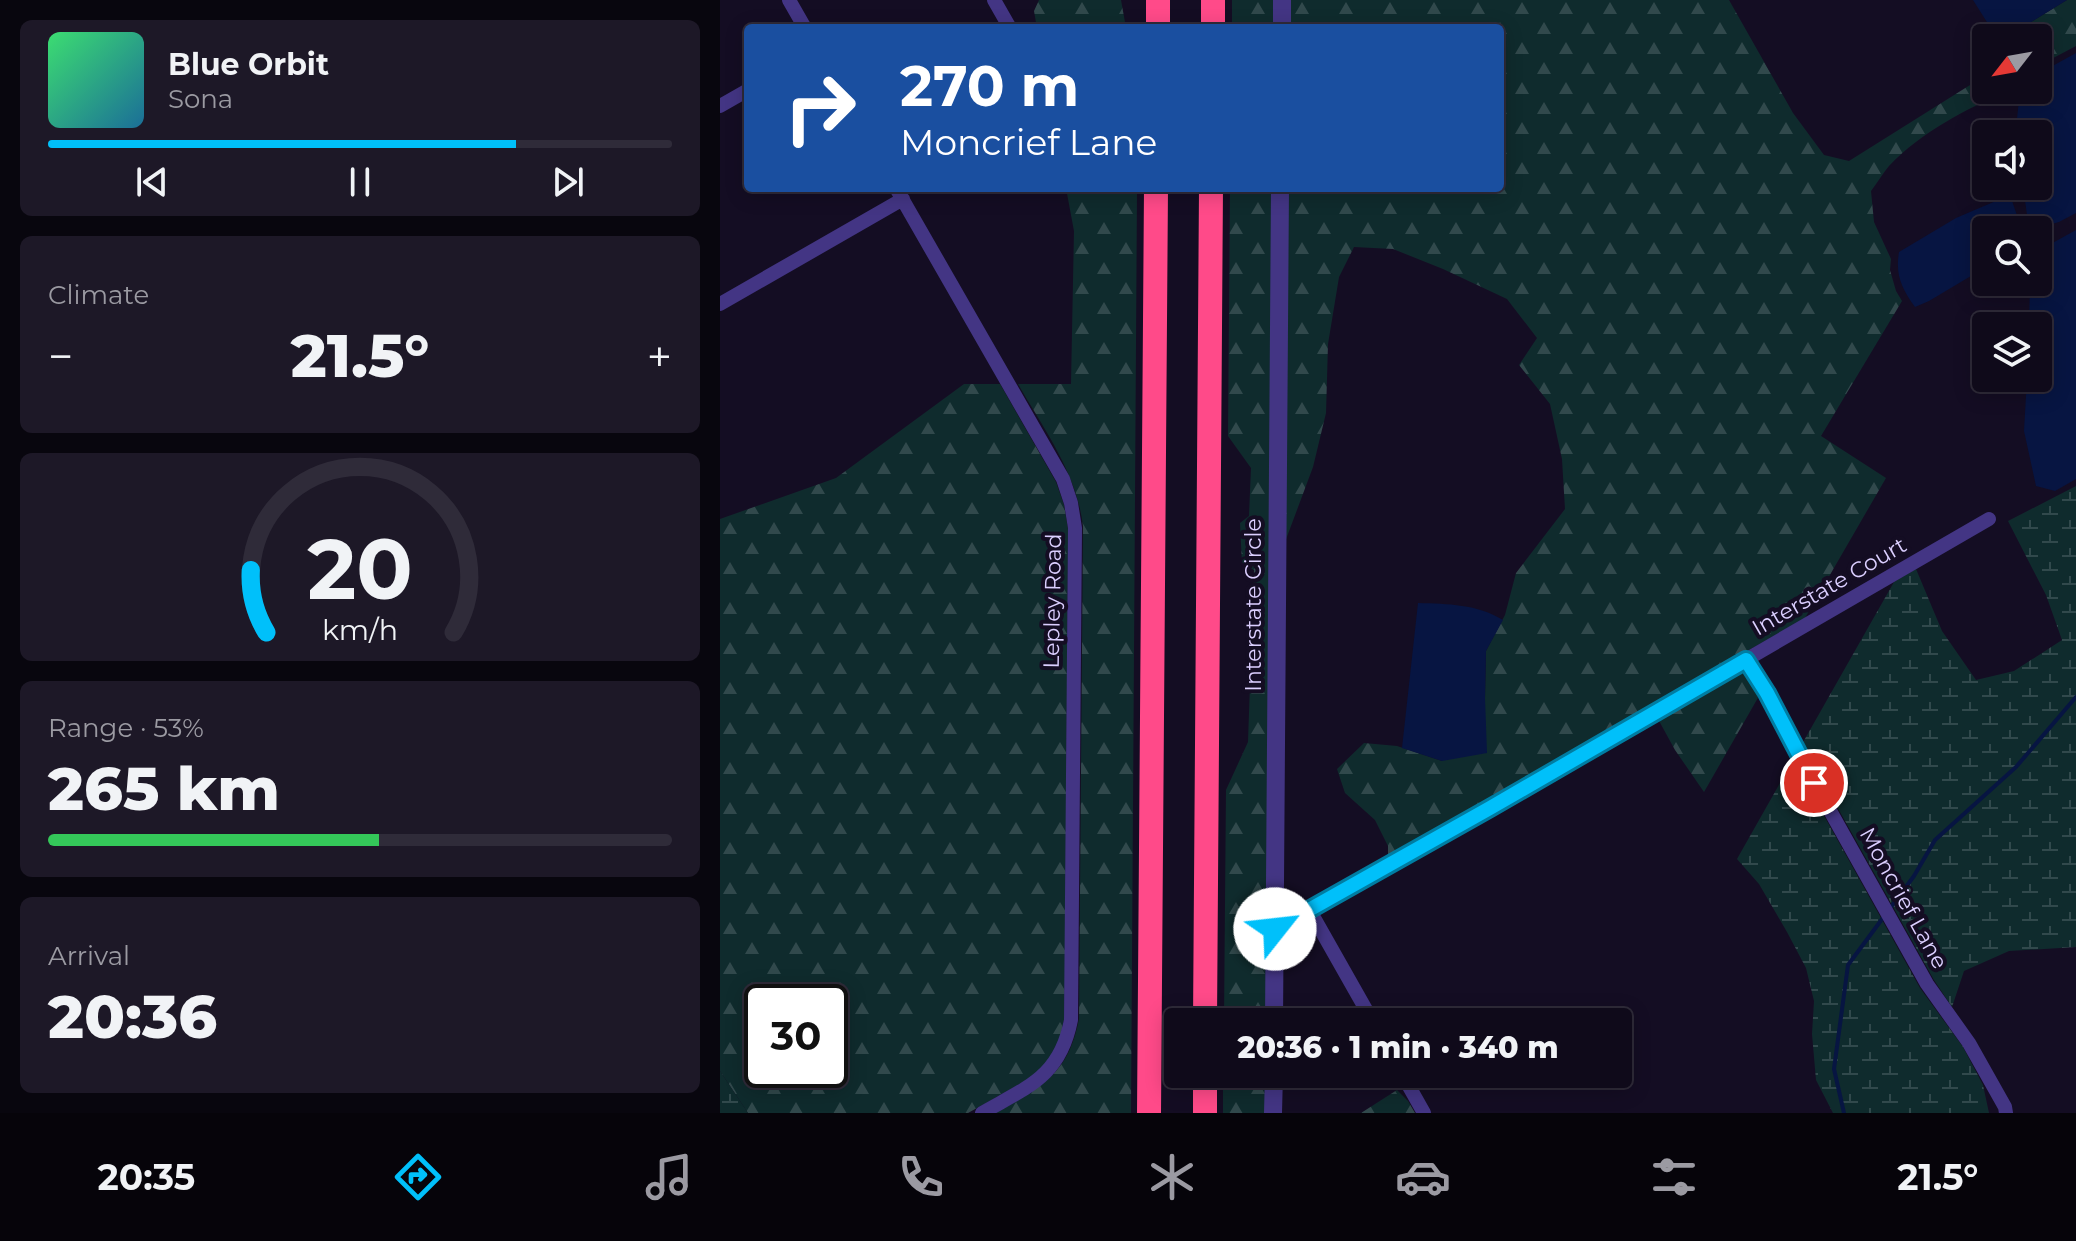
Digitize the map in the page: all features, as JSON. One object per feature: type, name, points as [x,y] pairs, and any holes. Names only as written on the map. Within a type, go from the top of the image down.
[{"type":"highway","points":[[1158,0],[1158,24]]},
{"type":"highway","points":[[1213,0],[1213,24]]},
{"type":"highway","points":[[1149,1113],[1156,192]]},
{"type":"highway","points":[[1205,1008],[1211,192]]},
{"type":"highway","points":[[1205,1088],[1205,1113]]},
{"type":"street","points":[[789,0],[803,24]]},
{"type":"street","points":[[994,0],[1008,24]]},
{"type":"street","points":[[1282,0],[1282,24]]},
{"type":"street","points":[[720,106],[744,92]]},
{"type":"street","name":"Interstate Circle","points":[[1274,1008],[1280,192]]},
{"type":"street","points":[[720,304],[900,194]]},
{"type":"street","name":"Lepley Road","points":[[900,194],[1063,479],[1074,515],[1071,1020],[1068,1035],[1049,1070],[1037,1082],[982,1113]]},
{"type":"street","name":"Interstate Court","points":[[1275,929],[1989,519]]},
{"type":"street","name":"Moncrief Lane","points":[[1746,660],[1927,984],[1969,1043],[2006,1113]]},
{"type":"street","points":[[1309,909],[1365,1008]]},
{"type":"street","points":[[1273,1113],[1274,1088]]},
{"type":"street","points":[[1410,1088],[1424,1113]]},
{"type":"green space","points":[[1039,0],[1121,0],[1125,24],[1036,24],[1034,11]]},
{"type":"green space","points":[[1232,0],[1275,0],[1275,24],[1232,24]]},
{"type":"green space","points":[[1290,0],[1729,0],[1793,113],[1824,155],[1849,161],[1972,84],[1972,104],[1979,104],[1916,142],[1889,166],[1871,191],[1874,222],[1891,259],[1890,270],[1902,301],[1821,436],[1886,478],[1805,618],[1388,857],[1388,846],[1375,820],[1345,793],[1337,769],[1364,743],[1397,746],[1442,761],[1485,698],[1486,651],[1505,615],[1516,573],[1565,509],[1562,459],[1550,404],[1519,365],[1537,338],[1507,299],[1393,249],[1354,247],[1339,277],[1328,344],[1326,413],[1313,467],[1285,542],[1288,192],[1504,192],[1504,24],[1290,24]]},
{"type":"green space","points":[[2067,0],[2076,0],[2076,46],[2052,59],[2052,24],[2028,24]]},
{"type":"green space","points":[[1067,192],[1137,192],[1131,1113],[995,1113],[1039,1086],[1060,1066],[1068,1054],[1079,1019],[1083,526],[1067,470],[1018,384],[1071,384],[1074,231]]},
{"type":"green space","points":[[1230,192],[1273,192],[1265,927],[1267,1008],[1224,1008],[1226,790],[1248,742],[1254,570],[1242,564],[1240,523],[1249,516],[1251,468],[1228,436]]},
{"type":"green space","points":[[964,384],[1000,384],[1056,482],[1068,529],[1064,1020],[1055,1050],[1044,1066],[1032,1077],[968,1113],[748,1113],[720,1071],[720,519],[836,478]]},
{"type":"green space","points":[[2076,486],[2076,947],[2009,951],[1964,971],[1952,1007],[1802,744],[1894,582],[1916,569],[1942,631],[1976,680],[2014,671],[2062,640],[2046,595],[2008,521]]},
{"type":"green space","points":[[1743,669],[1759,696],[1704,792],[1658,719]]},
{"type":"green space","points":[[1793,760],[1920,988],[1963,1047],[1983,1085],[1989,1113],[1833,1113],[1816,1080],[1812,1034],[1814,1001],[1806,968],[1759,884],[1737,859]]},
{"type":"green space","points":[[720,1071],[748,1113],[720,1113]]},
{"type":"green space","points":[[1223,1088],[1266,1088],[1266,1113],[1223,1113]]},
{"type":"green space","points":[[1397,1090],[1415,1113],[1361,1113]]},
{"type":"water","points":[[1973,0],[2067,0],[2028,24],[1988,24]]},
{"type":"water","points":[[2076,53],[2076,213],[2052,224],[2052,216],[2028,216],[2025,200],[2052,200],[2052,120],[2017,119],[2019,104],[2052,104],[2052,66]]},
{"type":"water","points":[[1998,200],[2012,200],[2017,216],[1972,216],[1972,275],[1915,307],[1901,281],[1899,252],[1956,218]]},
{"type":"water","points":[[2076,230],[2076,479],[2055,491],[2036,486],[2024,431],[2026,392],[2052,392],[2052,312],[2029,312],[2030,296],[2052,296],[2052,243]]},
{"type":"water","points":[[1418,603],[1473,608],[1503,620],[1486,651],[1487,753],[1442,761],[1402,748]]},
{"type":"waterway","points":[[1844,1113],[1834,1069],[1848,965],[1914,876],[1935,840],[2016,767],[2076,697]]},
{"type":"route","points":[[1275,929],[1746,660],[1767,693],[1814,783]]}]
